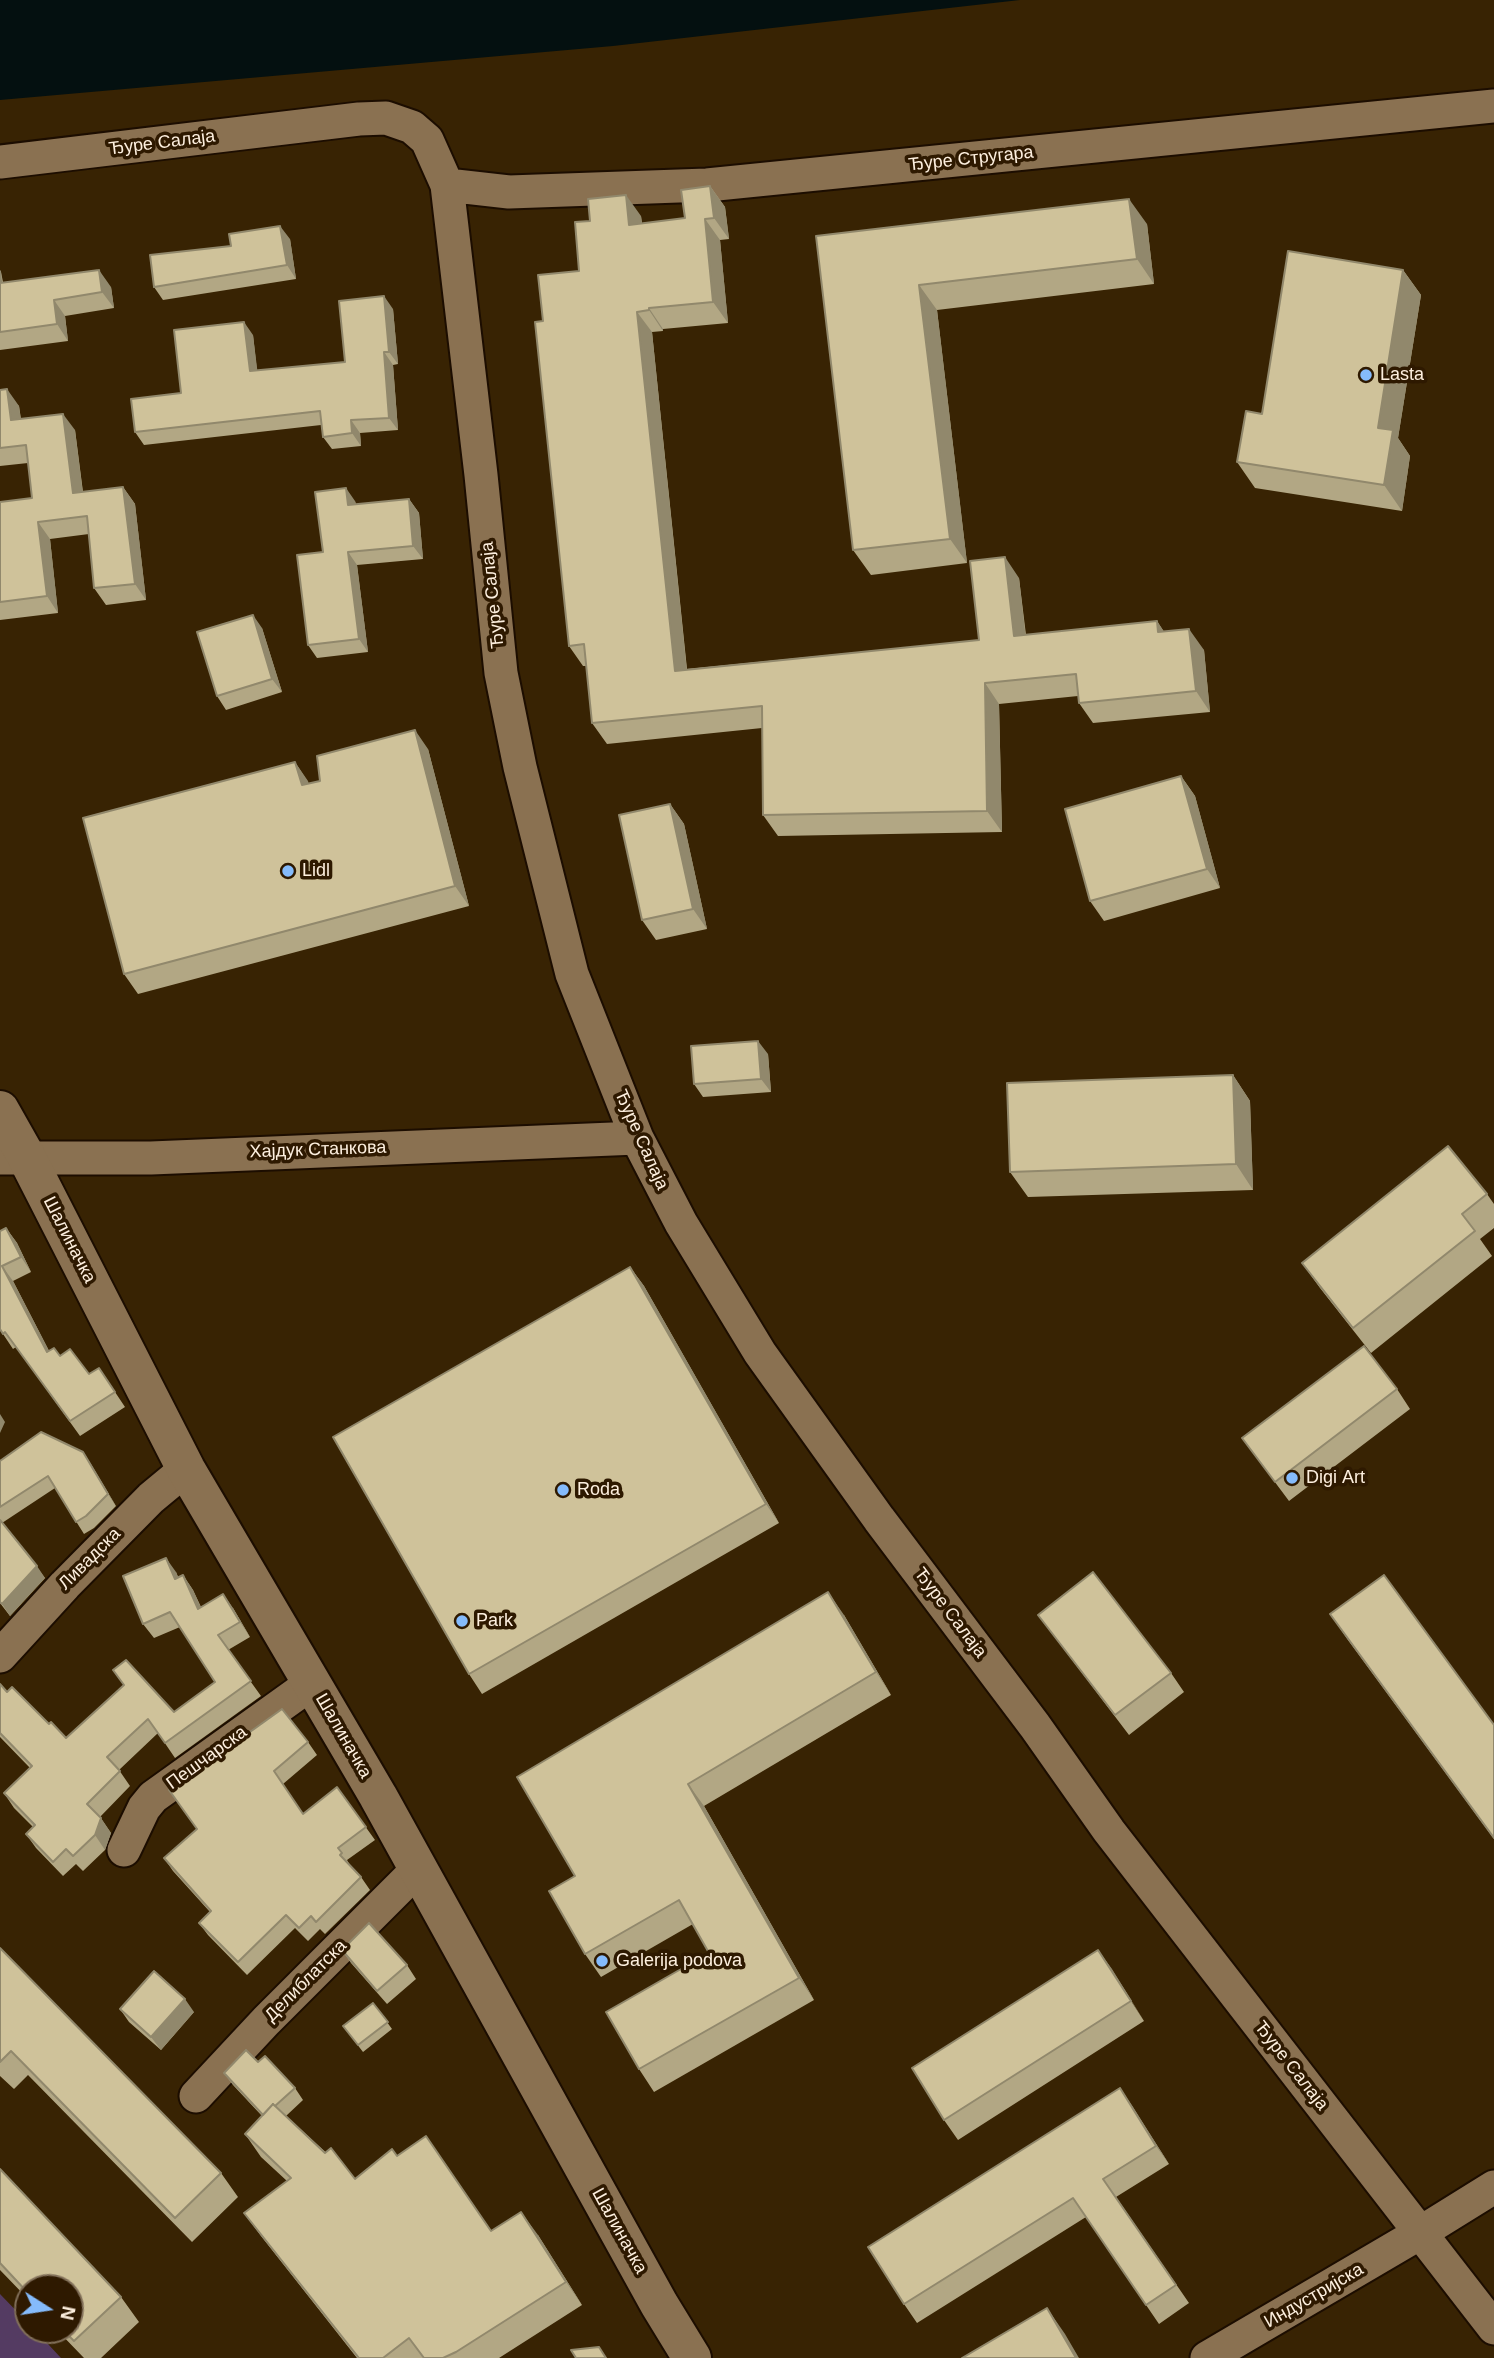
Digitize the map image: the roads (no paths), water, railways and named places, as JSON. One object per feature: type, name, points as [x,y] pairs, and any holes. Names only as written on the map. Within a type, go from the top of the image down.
[{"type":"main road","name":"Шалиначка","points":[[0,1110],[13,1157],[186,1469],[418,1868],[659,2304],[692,2358]]},
{"type":"street","name":"Ђуре Стругара","points":[[447,185],[509,192],[708,185],[1494,106]]},
{"type":"street","name":"Ђуре Салаја","points":[[0,162],[359,119],[386,118],[412,127],[428,139],[447,185],[501,673],[520,768],[572,974],[637,1138],[681,1223],[760,1353],[1109,1830],[1494,2328]]},
{"type":"street","name":"Хајдук Станкова","points":[[13,1157],[151,1158],[637,1138]]},
{"type":"street","name":"Ливадска","points":[[0,1656],[113,1536],[151,1498],[186,1469]]},
{"type":"street","name":"Пешчарска","points":[[124,1850],[144,1808],[153,1797],[312,1683]]},
{"type":"street","name":"Делиблатска","points":[[195,2096],[418,1868]]},
{"type":"street","name":"Индустријска","points":[[1207,2358],[1494,2187]]},
{"type":"place","name":"Lasta","points":[[1366,375]]},
{"type":"place","name":"Lidl","points":[[288,871]]},
{"type":"place","name":"Digi Art","points":[[1292,1478]]},
{"type":"place","name":"Roda","points":[[563,1490]]},
{"type":"place","name":"Park","points":[[462,1621]]},
{"type":"place","name":"Galerija podova","points":[[602,1961]]}]
